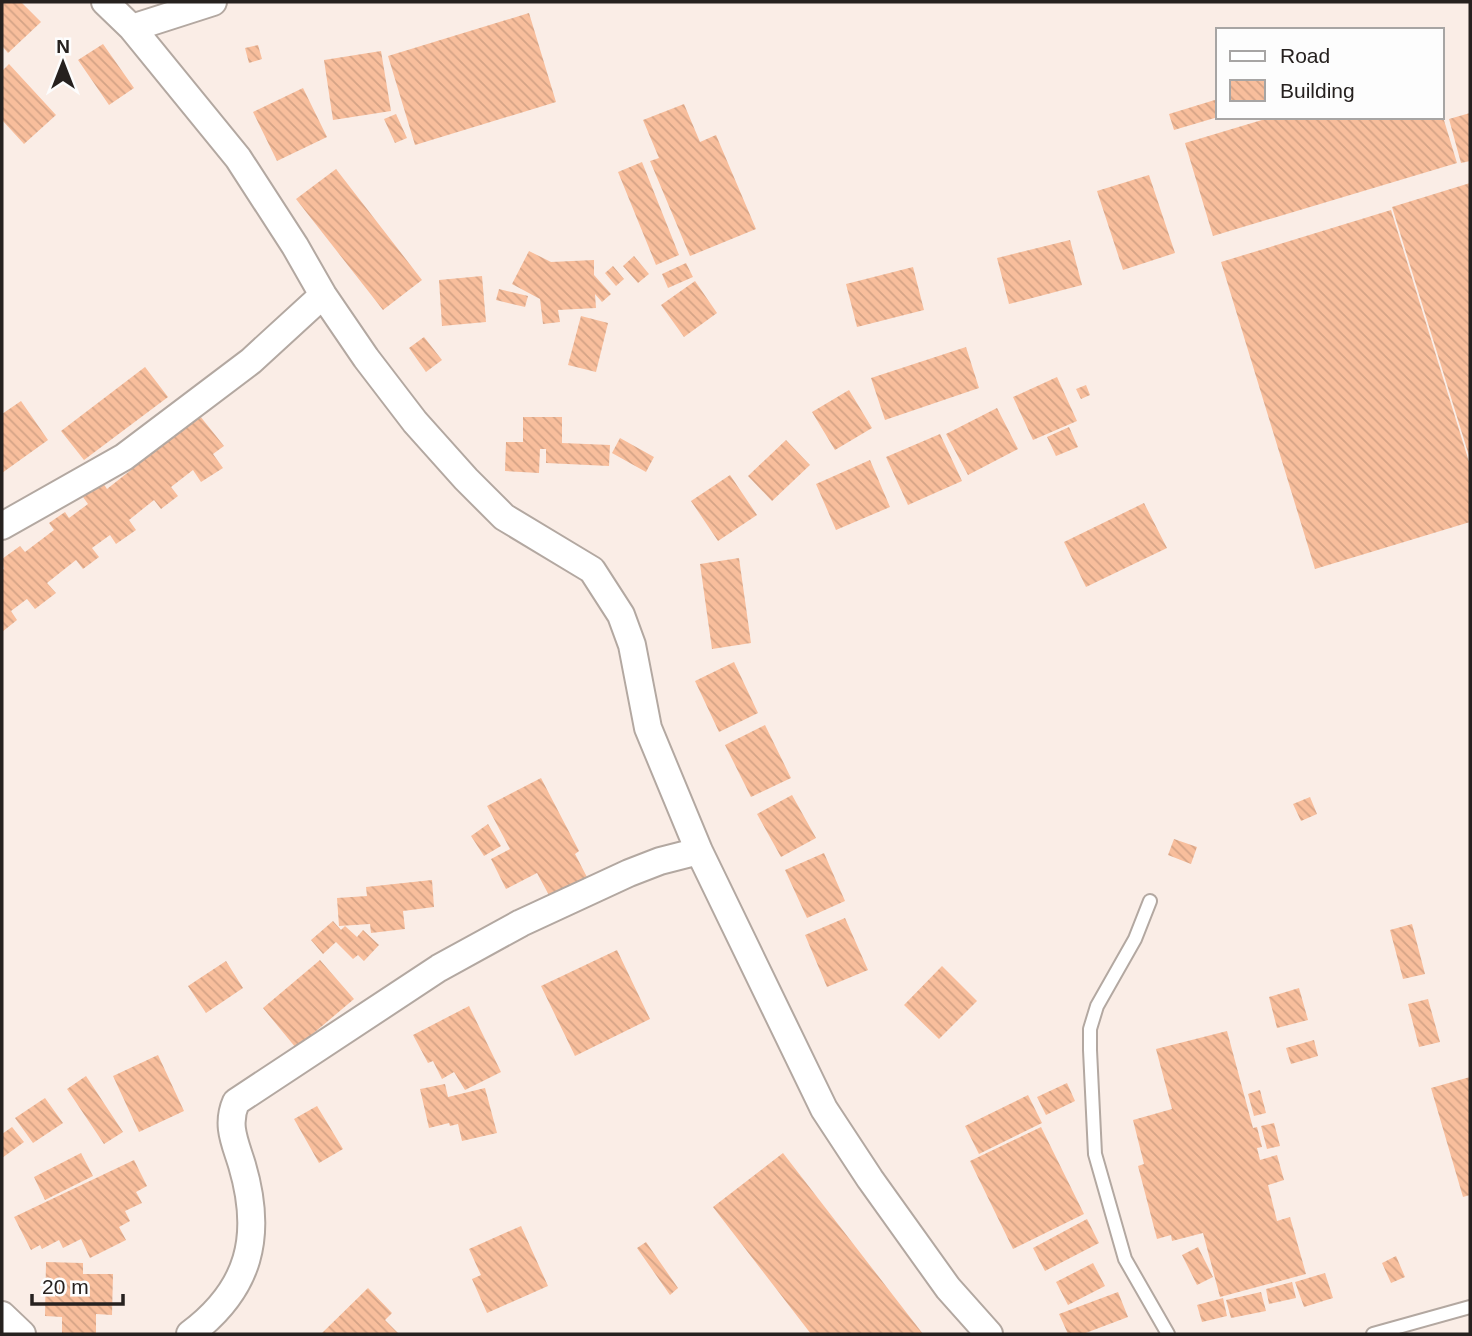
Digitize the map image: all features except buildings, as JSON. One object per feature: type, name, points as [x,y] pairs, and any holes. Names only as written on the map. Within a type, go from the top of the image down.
[{"type":"street","points":[[105,2],[132,28],[238,158],[323,295],[366,358],[415,422],[504,517],[592,570],[621,615],[632,645],[648,728],[699,851],[824,1109],[948,1289],[989,1334]]},
{"type":"street","points":[[132,28],[213,2]]},
{"type":"street","points":[[2,525],[124,457],[251,362],[323,295]]},
{"type":"street","points":[[190,1334],[232,1292],[248,1257],[251,1223],[248,1195],[231,1129],[230,1115],[236,1102],[439,968],[522,923],[629,873],[660,861],[699,851]]},
{"type":"street","points":[[2,1315],[22,1334]]},
{"type":"lane","points":[[1150,901],[1135,939],[1097,1006],[1090,1029],[1091,1063],[1095,1154],[1125,1259],[1168,1334]]},
{"type":"lane","points":[[1373,1334],[1470,1307]]}]
